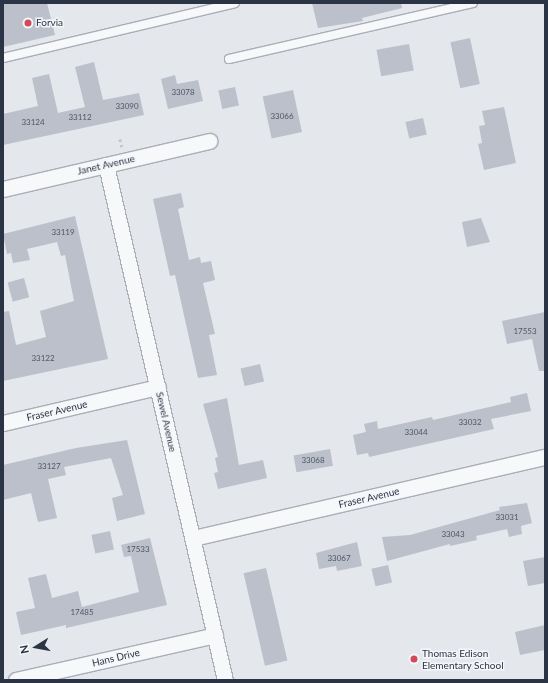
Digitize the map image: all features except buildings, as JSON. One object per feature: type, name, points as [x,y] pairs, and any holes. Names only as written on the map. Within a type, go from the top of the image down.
[{"type":"street","name":"Janet Avenue","points":[[3,189],[209,141]]},
{"type":"street","name":"Sewel Avenue","points":[[106,165],[225,680]]},
{"type":"street","name":"Fraser Avenue","points":[[3,423],[158,387]]},
{"type":"street","name":"Fraser Avenue","points":[[192,538],[545,457]]},
{"type":"street","name":"Hans Drive","points":[[16,680],[215,635]]},
{"type":"lane","points":[[3,58],[235,3]]},
{"type":"lane","points":[[229,59],[473,3]]},
{"type":"place","name":"Forvia","points":[[28,23]]},
{"type":"place","name":"Thomas Edison Elementary School","points":[[414,659]]}]
